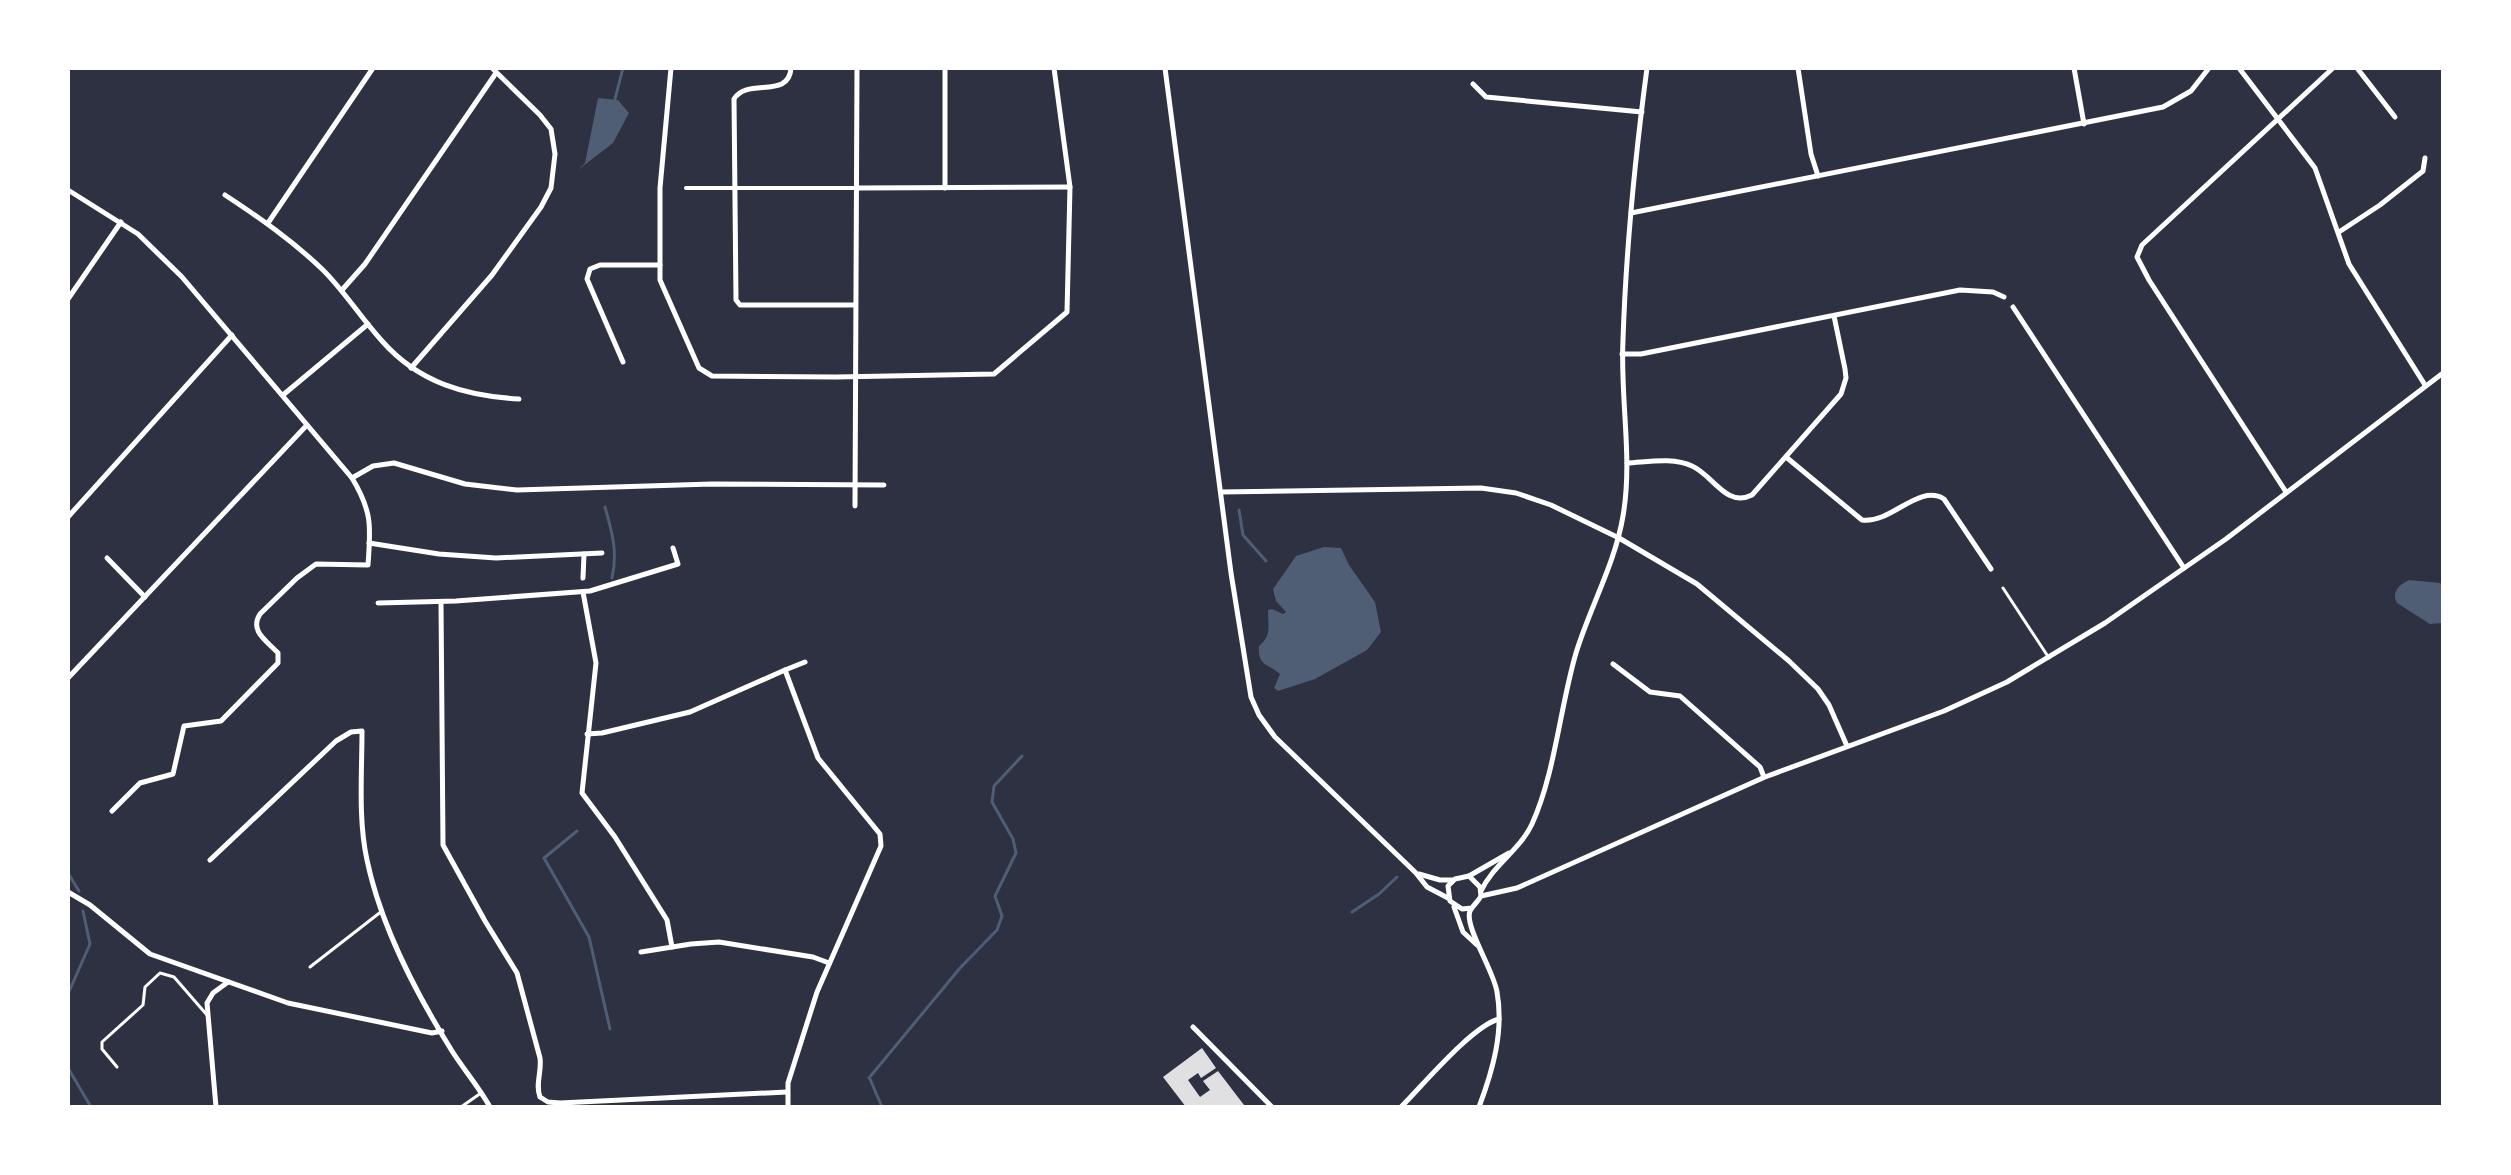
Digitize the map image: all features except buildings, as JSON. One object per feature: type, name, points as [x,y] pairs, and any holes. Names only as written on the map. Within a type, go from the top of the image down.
[{"type":"street","points":[[268,223],[373,68]]},
{"type":"street","points":[[671,68],[660,188],[660,280],[699,368],[712,376],[855,377],[994,374],[1067,312],[1070,187],[1054,68]]},
{"type":"street","points":[[791,68],[791,75],[784,84],[747,88],[735,95],[737,303],[855,305]]},
{"type":"street","points":[[855,506],[857,68]]},
{"type":"street","points":[[945,68],[945,188]]},
{"type":"street","points":[[1165,68],[1246,671],[1259,715],[1285,747],[1427,887],[1448,898],[1463,932],[1478,946]]},
{"type":"street","points":[[1479,1107],[1494,1064],[1499,1019],[1495,982],[1470,926],[1469,914],[1527,833],[1538,808],[1576,654],[1619,538],[1625,501],[1627,463],[1622,354],[1631,213],[1647,68]]},
{"type":"street","points":[[1798,68],[1811,154],[1818,176]]},
{"type":"street","points":[[2074,68],[2084,124]]},
{"type":"street","points":[[1631,213],[2163,107],[2191,91],[2209,68]]},
{"type":"street","points":[[2239,68],[2315,168],[2349,264],[2425,385]]},
{"type":"street","points":[[2286,492],[2137,257],[2142,245],[2333,68]]},
{"type":"street","points":[[2357,68],[2395,117]]},
{"type":"street","points":[[342,290],[365,264],[494,70],[551,129],[555,154],[551,188],[492,275],[411,368]]},
{"type":"street","points":[[1473,84],[1486,97],[1642,112]]},
{"type":"street","points":[[2339,232],[2423,171],[2425,158]]},
{"type":"street","points":[[686,188],[1070,187]]},
{"type":"street","points":[[68,190],[138,234],[176,271],[232,335],[352,478],[366,501],[369,543],[368,565],[325,563],[308,569],[297,578],[256,621],[256,631],[278,653],[278,663],[221,721],[184,726],[173,774],[140,783],[112,811]]},
{"type":"street","points":[[225,195],[268,223],[321,268],[383,343],[411,368],[434,382],[467,393],[519,399]]},
{"type":"street","points":[[68,299],[121,222]]},
{"type":"street","points":[[623,362],[587,279],[588,274],[590,269],[600,265],[660,265]]},
{"type":"street","points":[[1622,354],[1641,354],[1960,290],[1993,292],[2004,297]]},
{"type":"street","points":[[2013,307],[2184,568]]},
{"type":"street","points":[[1627,463],[1672,461],[1690,465],[1729,496],[1738,499],[1752,495],[1841,394],[1845,369],[1834,316]]},
{"type":"street","points":[[283,395],[368,324]]},
{"type":"street","points":[[68,517],[232,335]]},
{"type":"street","points":[[1481,894],[1517,888],[1765,777],[1944,711],[2007,682],[2049,658],[2184,568],[2443,373]]},
{"type":"street","points":[[68,678],[307,425]]},
{"type":"street","points":[[1786,457],[1862,520],[1878,520],[1924,496],[1938,495],[1944,499],[1991,569]]},
{"type":"street","points":[[352,478],[384,463],[394,463],[465,484],[517,490],[712,484],[884,485]]},
{"type":"street","points":[[1221,492],[1492,489],[1540,501],[1619,538],[1697,584],[1789,661],[1823,696],[1847,746]]},
{"type":"street","points":[[369,543],[468,556],[602,553]]},
{"type":"street","points":[[378,603],[441,602],[597,590],[678,564],[673,548]]},
{"type":"street","points":[[583,578],[584,554]]},
{"type":"street","points":[[107,558],[145,597]]},
{"type":"street","points":[[583,592],[596,663],[582,793],[615,837],[667,920],[672,947]]},
{"type":"street","points":[[441,602],[443,845],[517,973],[540,1058],[542,1070],[537,1087],[540,1097],[548,1102],[560,1103],[787,1092]]},
{"type":"street","points":[[587,734],[690,712],[805,662]]},
{"type":"street","points":[[1613,664],[1650,692],[1680,696],[1760,767],[1765,777]]},
{"type":"street","points":[[785,670],[818,758],[877,830],[882,843],[809,1015],[787,1092],[788,1107]]},
{"type":"street","points":[[210,860],[336,741],[351,732],[362,731],[363,835],[371,875],[401,957],[442,1031],[490,1107]]},
{"type":"street","points":[[1448,898],[1448,886],[1453,880],[1459,876],[1469,876],[1510,853]]},
{"type":"street","points":[[1417,874],[1453,880]]},
{"type":"street","points":[[1469,876],[1477,882],[1481,894]]},
{"type":"street","points":[[68,892],[90,905],[143,951],[288,1003],[432,1033],[442,1031]]},
{"type":"street","points":[[1453,905],[1462,909],[1472,908]]},
{"type":"street","points":[[641,952],[700,942],[727,943],[813,957],[829,963]]},
{"type":"street","points":[[216,1107],[207,1015],[209,997],[228,982]]},
{"type":"street","points":[[1401,1107],[1475,1033],[1499,1019]]},
{"type":"street","points":[[1193,1027],[1272,1107]]},
{"type":"lane","points":[[2003,588],[2049,658]]},
{"type":"lane","points":[[310,967],[383,910]]},
{"type":"lane","points":[[117,1067],[102,1049],[102,1042],[143,1005],[145,987],[160,973],[174,977],[207,1015]]},
{"type":"lane","points":[[461,1107],[482,1093]]},
{"type":"water","points":[[598,98],[618,100],[629,113],[613,143],[578,170],[585,163]]},
{"type":"water","points":[[1324,547],[1341,548],[1375,602],[1381,632],[1367,650],[1315,679],[1278,691],[1274,688],[1280,674],[1262,661],[1259,653],[1259,646],[1268,634],[1268,610],[1286,612],[1276,601],[1273,589],[1296,556]]},
{"type":"water","points":[[2409,580],[2440,583],[2443,586],[2443,623],[2430,624],[2397,603],[2397,589]]},
{"type":"waterway","points":[[615,99],[623,68]]},
{"type":"waterway","points":[[605,507],[614,551],[612,578]]},
{"type":"waterway","points":[[1239,510],[1243,535],[1266,561]]},
{"type":"waterway","points":[[869,1078],[960,968],[997,930],[1002,916],[995,896],[1016,853],[1013,839],[992,802],[994,786],[1022,756]]},
{"type":"waterway","points":[[577,831],[544,858],[589,937],[610,1029]]},
{"type":"waterway","points":[[68,873],[79,891]]},
{"type":"waterway","points":[[1352,912],[1397,877]]},
{"type":"waterway","points":[[68,994],[90,944],[83,911]]},
{"type":"waterway","points":[[68,1068],[91,1107]]},
{"type":"waterway","points":[[870,1079],[882,1107]]}]
